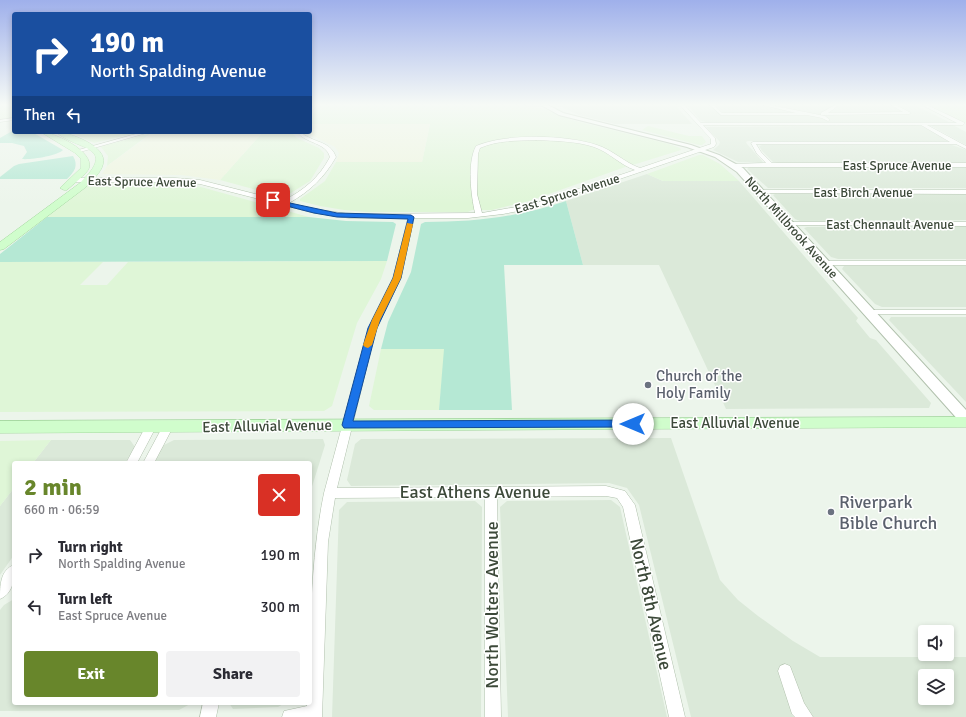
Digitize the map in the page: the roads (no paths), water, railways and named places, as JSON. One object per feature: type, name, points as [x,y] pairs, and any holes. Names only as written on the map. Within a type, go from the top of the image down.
[{"type":"main road","points":[[0,237],[74,180],[85,169],[86,164],[83,154],[56,138]]},
{"type":"main road","points":[[0,247],[88,180],[96,172],[100,162],[99,155],[91,148],[72,138]]},
{"type":"main road","name":"East Alluvial Avenue","points":[[0,428],[966,422]]},
{"type":"street","points":[[78,151],[125,138]]},
{"type":"street","points":[[284,203],[304,192],[319,180],[333,157],[333,152],[328,147],[308,138]]},
{"type":"street","name":"North Millbrook Avenue","points":[[663,138],[717,156],[733,165],[745,175],[966,419]]},
{"type":"street","points":[[700,150],[712,146],[714,142],[711,138]]},
{"type":"street","points":[[949,138],[966,148]]},
{"type":"street","points":[[479,215],[474,194],[476,151],[480,146],[487,143],[515,140],[581,142],[603,149],[621,162],[639,170]]},
{"type":"street","points":[[771,165],[759,153],[753,143],[957,143]]},
{"type":"street","name":"East Spruce Avenue","points":[[74,180],[189,180],[209,183],[314,211],[337,215],[411,217],[479,215],[534,206],[700,150]]},
{"type":"street","name":"East Spruce Avenue","points":[[733,165],[966,165]]},
{"type":"street","name":"East Birch Avenue","points":[[761,192],[966,192]]},
{"type":"street","points":[[290,717],[314,715],[322,542],[330,493],[372,328],[399,273],[411,217]]},
{"type":"street","name":"East Chennault Avenue","points":[[789,224],[966,224]]},
{"type":"street","points":[[825,263],[966,263]]},
{"type":"street","points":[[869,312],[966,312]]},
{"type":"street","points":[[132,461],[151,427]]},
{"type":"street","points":[[149,461],[168,427]]},
{"type":"street","name":"North Wolters Avenue","points":[[491,492],[492,717]]},
{"type":"street","name":"East Athens Avenue","points":[[330,493],[606,492],[621,494]]},
{"type":"street","name":"North 8th Avenue","points":[[621,494],[629,505],[677,717]]},
{"type":"street","points":[[6,588],[12,575]]},
{"type":"street","points":[[784,671],[798,708],[805,717]]},
{"type":"street","points":[[208,717],[211,705]]},
{"type":"place","name":"Church of the Holy Family","points":[[648,385]]},
{"type":"place","name":"Riverpark Bible Church","points":[[831,512]]}]
